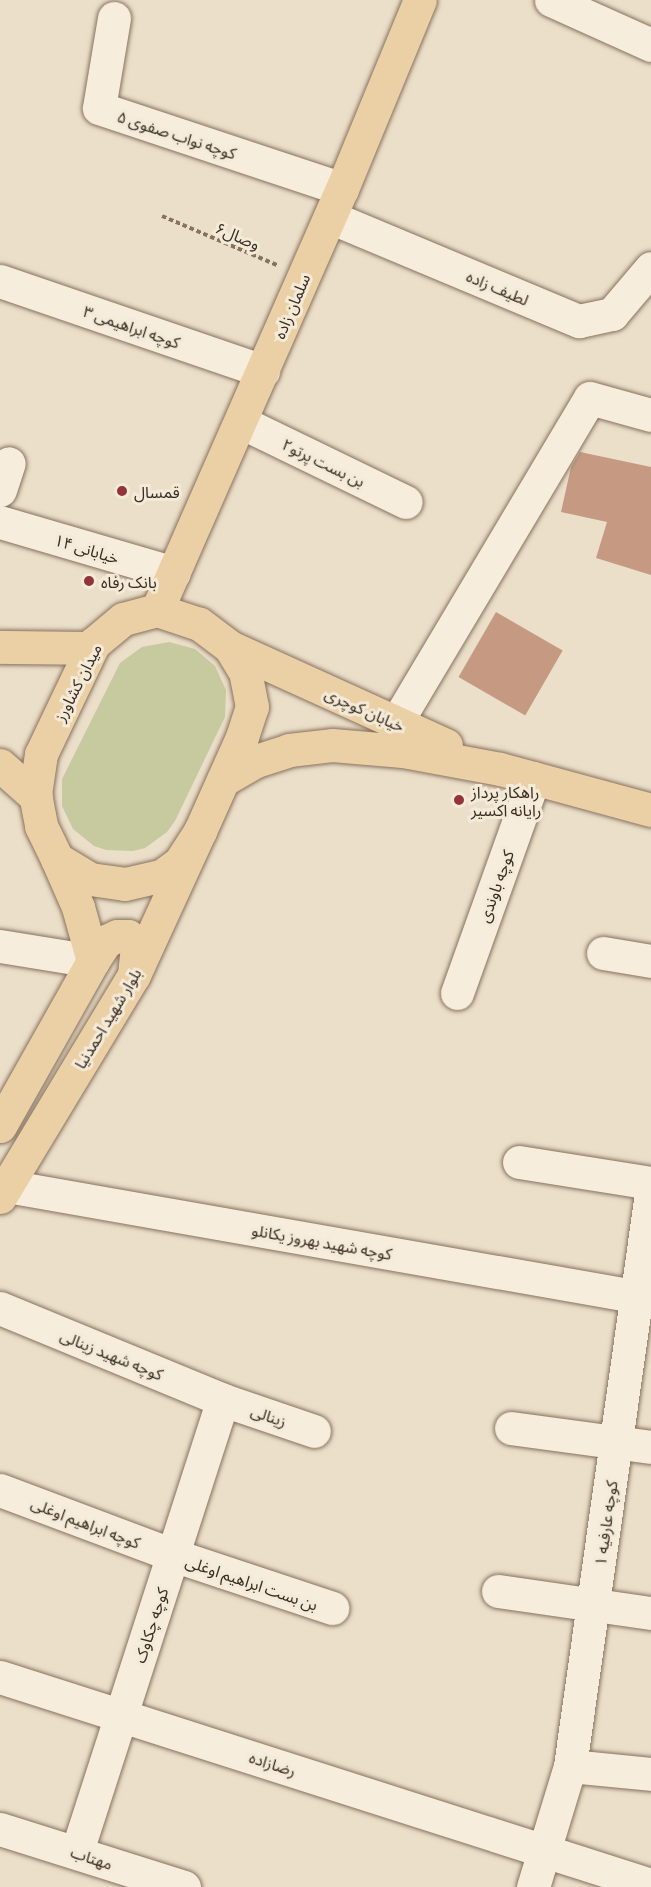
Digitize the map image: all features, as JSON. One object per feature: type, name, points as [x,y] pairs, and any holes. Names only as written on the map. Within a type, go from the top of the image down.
[{"type":"main road","name":"سلمان زاده","points":[[158,610],[336,203],[420,0]]},
{"type":"main road","points":[[57,859],[90,879],[125,884],[163,875],[180,862],[201,831],[242,737],[252,707],[244,672],[230,647],[199,624],[158,610]]},
{"type":"main road","name":"میدان کشاورز","points":[[57,859],[40,826],[36,797],[42,754],[94,642],[123,619],[158,610]]},
{"type":"main road","points":[[0,647],[91,648]]},
{"type":"main road","name":"خیابان کوچری","points":[[230,647],[500,769]]},
{"type":"main road","name":"خیابان کوچری","points":[[223,780],[256,761],[289,750],[332,745],[402,751],[500,769],[651,810]]},
{"type":"main road","points":[[0,765],[36,797]]},
{"type":"main road","name":"بلوار شهید احمدنیا","points":[[3,1191],[134,975],[201,831]]},
{"type":"main road","points":[[57,859],[78,907],[93,961]]},
{"type":"main road","points":[[0,1126],[106,941],[117,936],[128,936],[137,946],[134,975]]},
{"type":"street","points":[[551,0],[651,45]]},
{"type":"street","name":"کوچه نواب صفوی ۵","points":[[114,18],[99,108],[336,203]]},
{"type":"street","name":"لطیف زاده","points":[[336,203],[579,321],[612,314],[651,268]]},
{"type":"street","name":"کوچه ابراهیمی ۳","points":[[0,281],[263,371]]},
{"type":"street","points":[[396,723],[590,398],[651,415]]},
{"type":"street","name":"بن بست پرتو۲","points":[[241,422],[406,502]]},
{"type":"street","name":"خیابانی ۱۴","points":[[0,522],[174,573]]},
{"type":"street","name":"کوچه باوندی","points":[[457,993],[534,778]]},
{"type":"street","points":[[0,946],[93,961]]},
{"type":"street","points":[[603,953],[651,961]]},
{"type":"street","points":[[519,1161],[651,1183]]},
{"type":"street","name":"کوچه شهید بهروز یکانلو","points":[[3,1191],[644,1298]]},
{"type":"street","name":"کوچه عارفیه ۱","points":[[533,1887],[570,1766],[616,1441],[644,1298],[651,1193]]},
{"type":"street","name":"کوچه شهید زینالی","points":[[0,1308],[223,1400]]},
{"type":"street","name":"زینالی","points":[[223,1400],[314,1431]]},
{"type":"street","name":"کوچه چکاوک","points":[[77,1851],[223,1400]]},
{"type":"street","points":[[511,1428],[651,1447]]},
{"type":"street","name":"کوچه ابراهیم اوغلی","points":[[0,1490],[173,1555]]},
{"type":"street","name":"بن بست ابراهیم اوغلی","points":[[173,1555],[332,1608]]},
{"type":"street","points":[[498,1591],[651,1613]]},
{"type":"street","name":"رضازاده","points":[[0,1677],[651,1885]]},
{"type":"street","points":[[570,1766],[651,1774]]},
{"type":"street","name":"مهتاب","points":[[0,1829],[77,1851],[184,1887]]},
{"type":"path","name":"وصال۶","points":[[162,216],[304,277]]},
{"type":"green space","points":[[169,642],[195,649],[215,666],[226,690],[225,717],[175,821],[167,832],[145,848],[133,851],[106,850],[94,846],[73,829],[62,806],[62,779],[120,663],[142,647]]},
{"type":"building","points":[[580,452],[651,467],[651,575],[596,558],[607,522],[561,512],[571,467]]},
{"type":"building","points":[[496,612],[563,650],[525,715],[458,677]]},
{"type":"place","name":"قمسال","points":[[122,491]]},
{"type":"place","name":"بانک رفاه","points":[[89,581]]},
{"type":"place","name":"راهکار پرداز رایانه اکسیر","points":[[459,800]]}]
